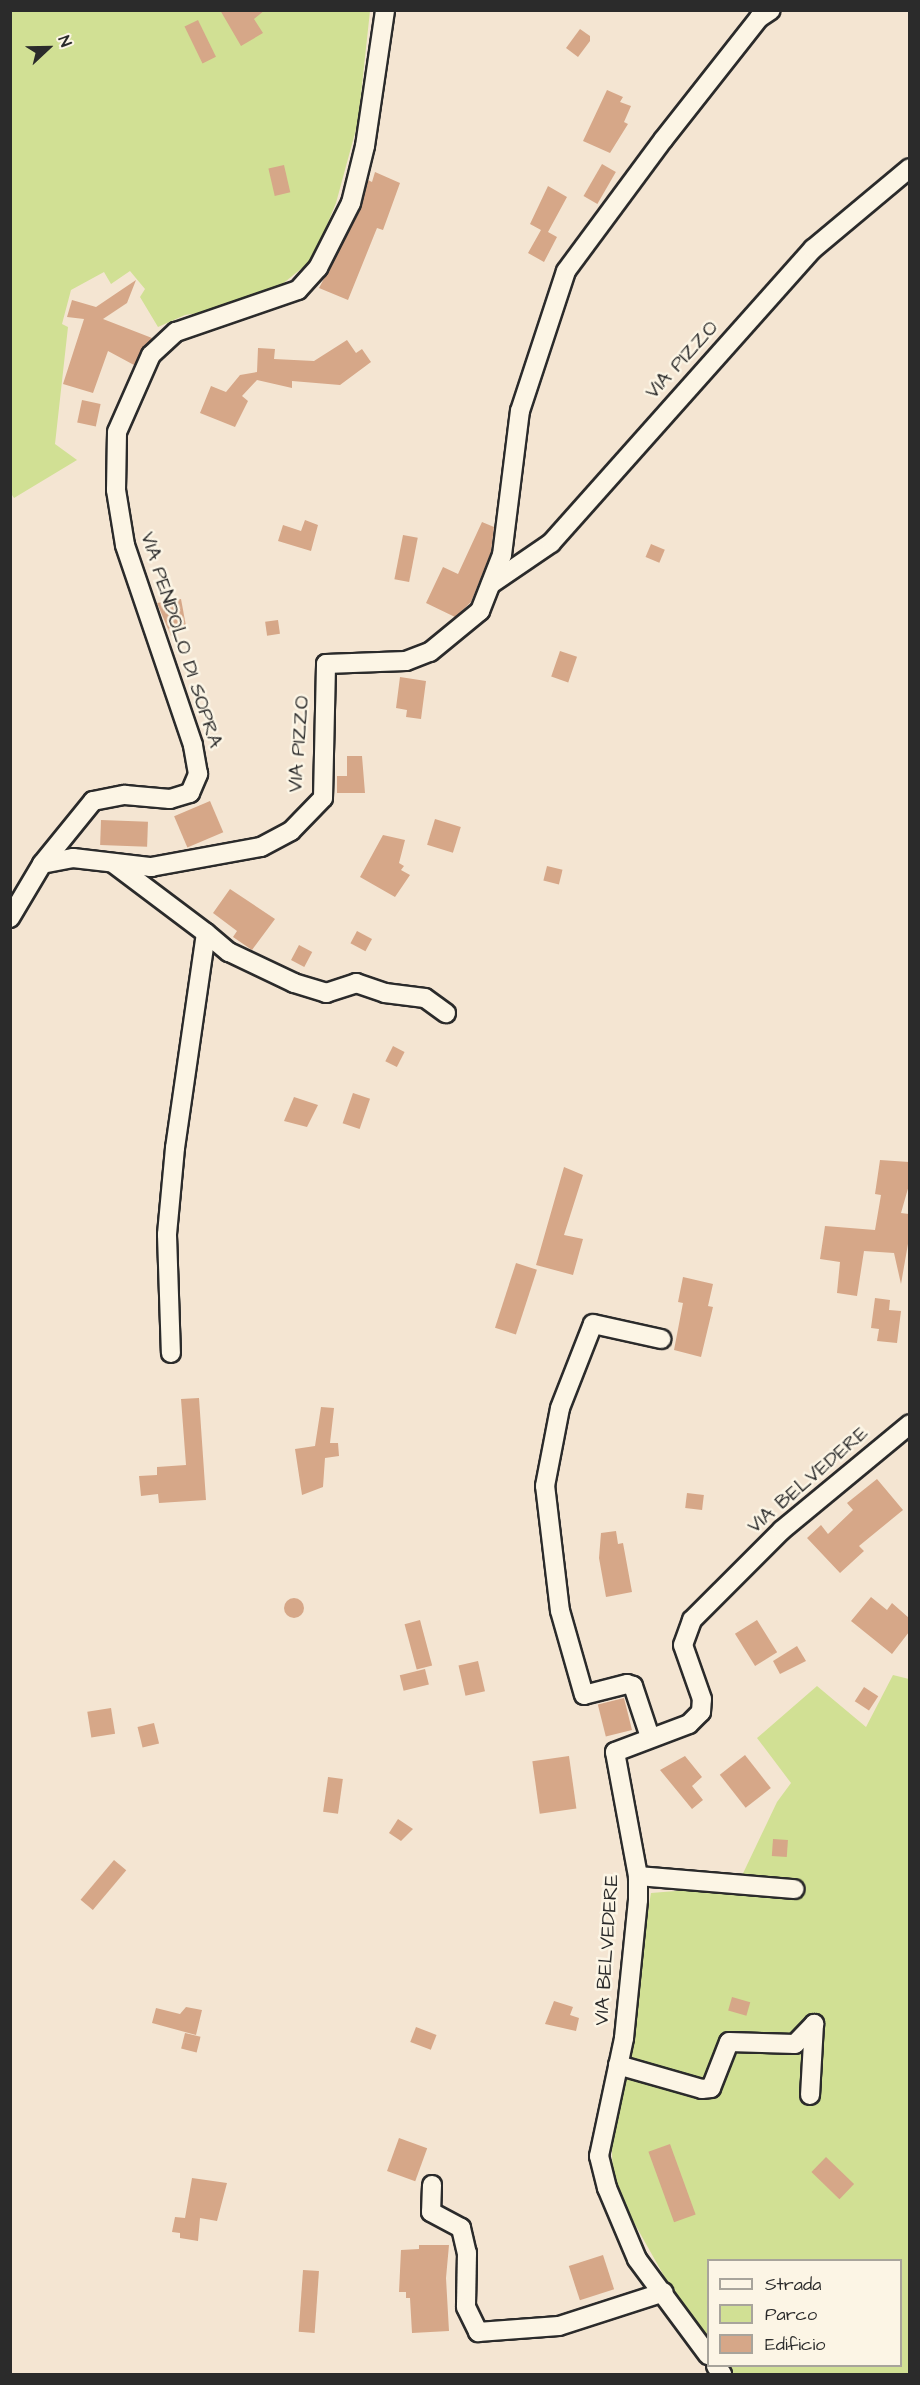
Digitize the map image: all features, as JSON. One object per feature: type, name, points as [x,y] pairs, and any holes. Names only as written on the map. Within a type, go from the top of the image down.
[{"type":"street","name":"VIA PENDOLO DI SOPRA","points":[[42,864],[93,801],[125,795],[170,799],[190,793],[198,774],[193,745],[125,545],[116,490],[117,432],[152,356],[176,332],[298,290],[318,268],[354,191],[365,146],[385,10]]},
{"type":"street","name":"VIA PIZZO","points":[[42,864],[73,858],[151,867],[261,848],[291,831],[323,798],[326,664],[406,661],[430,652],[480,611],[502,555],[520,411],[566,271],[663,140],[759,18],[771,10]]},
{"type":"street","name":"VIA PIZZO","points":[[491,584],[550,543],[813,249],[909,168]]},
{"type":"street","points":[[112,862],[229,952],[294,983],[326,993],[356,983],[385,993],[425,998],[446,1012]]},
{"type":"street","points":[[10,918],[42,864]]},
{"type":"street","points":[[171,1353],[167,1235],[175,1148],[206,933]]},
{"type":"street","points":[[650,1737],[633,1686],[627,1683],[584,1695],[560,1611],[545,1486],[560,1408],[593,1324],[661,1340]]},
{"type":"street","name":"VIA BELVEDERE","points":[[707,2354],[664,2292],[637,2259],[607,2188],[599,2156],[618,2065],[638,1876],[615,1752],[689,1724],[701,1712],[702,1699],[683,1645],[692,1620],[782,1530],[909,1424]]},
{"type":"street","points":[[638,1876],[794,1889]]},
{"type":"street","points":[[618,2065],[702,2089],[711,2088],[729,2042],[795,2044],[814,2024],[810,2095]]},
{"type":"street","points":[[432,2185],[431,2212],[461,2228],[466,2253],[466,2307],[478,2332],[559,2326],[664,2292]]},
{"type":"green space","points":[[11,11],[370,11],[358,122],[336,203],[313,259],[269,295],[233,308],[185,315],[158,327],[140,297],[145,289],[130,271],[111,284],[104,272],[71,290],[62,324],[68,327],[55,444],[77,460],[14,498],[10,492]]},
{"type":"green space","points":[[893,1675],[909,1679],[909,2374],[733,2374],[727,2367],[902,2367],[902,2259],[707,2259],[707,2340],[673,2292],[632,2219],[613,2174],[611,2134],[651,1893],[737,1886],[777,1802],[791,1783],[757,1738],[817,1686],[866,1727]]},
{"type":"building","points":[[220,10],[265,10],[254,19],[263,33],[241,46]]},
{"type":"building","points":[[198,20],[216,57],[202,63],[185,27]]},
{"type":"building","points":[[580,29],[590,36],[590,41],[578,57],[566,48]]},
{"type":"building","points":[[607,90],[623,97],[620,102],[631,106],[624,122],[628,124],[610,153],[583,141]]},
{"type":"building","points":[[602,164],[616,172],[597,204],[584,196]]},
{"type":"building","points":[[284,165],[290,192],[275,196],[268,169]]},
{"type":"building","points":[[375,172],[400,183],[383,230],[377,228],[348,300],[319,288],[361,208],[368,180],[372,182]]},
{"type":"building","points":[[548,186],[567,197],[548,232],[557,237],[544,262],[528,253],[541,230],[530,224]]},
{"type":"building","points":[[136,280],[127,303],[103,319],[152,338],[134,365],[108,351],[93,393],[63,384],[84,319],[67,317],[72,300],[96,307]]},
{"type":"building","points":[[347,340],[356,353],[362,349],[371,362],[340,385],[292,381],[292,388],[257,380],[242,396],[248,401],[235,427],[200,413],[211,386],[226,392],[240,375],[257,372],[258,348],[275,349],[274,359],[314,361]]},
{"type":"building","points":[[82,400],[101,404],[96,426],[77,422]]},
{"type":"building","points":[[305,520],[318,525],[311,551],[278,541],[283,525],[301,531]]},
{"type":"building","points":[[482,522],[494,527],[491,552],[471,602],[455,617],[426,603],[443,567],[458,574]]},
{"type":"building","points":[[403,535],[418,538],[409,582],[394,579]]},
{"type":"building","points":[[651,544],[665,550],[659,563],[646,557]]},
{"type":"building","points":[[181,599],[186,626],[171,636],[157,603]]},
{"type":"building","points":[[278,620],[280,634],[267,636],[265,622]]},
{"type":"building","points":[[560,651],[577,657],[568,682],[551,677]]},
{"type":"building","points":[[400,677],[426,681],[421,719],[406,717],[407,710],[396,708]]},
{"type":"building","points":[[347,756],[362,756],[365,793],[337,793],[337,776],[347,776]]},
{"type":"building","points":[[210,801],[223,832],[187,848],[174,816]]},
{"type":"building","points":[[435,819],[461,827],[453,853],[427,845]]},
{"type":"building","points":[[101,820],[148,822],[147,847],[100,845]]},
{"type":"building","points":[[383,835],[405,840],[399,863],[404,866],[401,870],[410,875],[395,897],[360,877]]},
{"type":"building","points":[[547,866],[563,870],[559,884],[543,881]]},
{"type":"building","points":[[230,889],[275,919],[252,950],[233,937],[237,931],[213,913]]},
{"type":"building","points":[[357,931],[372,939],[365,951],[350,943]]},
{"type":"building","points":[[299,945],[312,952],[304,967],[291,960]]},
{"type":"building","points":[[393,1046],[405,1052],[397,1067],[385,1061]]},
{"type":"building","points":[[353,1093],[370,1099],[360,1129],[343,1123]]},
{"type":"building","points":[[294,1097],[318,1105],[307,1127],[284,1121]]},
{"type":"building","points":[[880,1160],[909,1162],[909,1185],[901,1213],[909,1214],[909,1238],[901,1284],[894,1253],[864,1251],[857,1296],[837,1293],[840,1262],[820,1259],[825,1226],[875,1230],[881,1195],[875,1194]]},
{"type":"building","points":[[564,1167],[583,1175],[564,1235],[583,1239],[573,1275],[536,1265]]},
{"type":"building","points":[[516,1263],[537,1270],[516,1334],[495,1328]]},
{"type":"building","points":[[683,1277],[713,1284],[708,1306],[713,1307],[701,1357],[674,1350],[683,1303],[678,1302]]},
{"type":"building","points":[[875,1298],[890,1300],[889,1310],[901,1311],[897,1343],[877,1341],[879,1329],[871,1328]]},
{"type":"building","points":[[199,1398],[206,1500],[159,1503],[158,1494],[141,1496],[139,1476],[157,1475],[157,1467],[186,1465],[181,1399]]},
{"type":"building","points":[[321,1407],[334,1408],[330,1443],[338,1443],[339,1456],[325,1458],[323,1487],[302,1495],[295,1449],[315,1446]]},
{"type":"building","points":[[877,1479],[903,1510],[859,1546],[864,1551],[840,1573],[807,1538],[821,1525],[828,1534],[853,1510],[847,1503]]},
{"type":"building","points":[[687,1493],[704,1495],[702,1510],[685,1508]]},
{"type":"building","points":[[616,1531],[618,1544],[623,1543],[632,1592],[606,1597],[599,1558],[601,1533]]},
{"type":"building","points":[[871,1597],[887,1610],[892,1603],[909,1618],[909,1632],[892,1654],[851,1621]]},
{"type":"building","points":[[294,1598],[301,1601],[304,1608],[301,1615],[294,1618],[287,1615],[284,1608],[287,1601]]},
{"type":"building","points":[[420,1620],[432,1665],[417,1670],[405,1624]]},
{"type":"building","points":[[757,1620],[777,1652],[755,1666],[735,1634]]},
{"type":"building","points":[[797,1646],[806,1661],[780,1674],[773,1661]]},
{"type":"building","points":[[478,1661],[485,1691],[465,1696],[459,1665]]},
{"type":"building","points":[[425,1669],[429,1685],[404,1691],[400,1675]]},
{"type":"building","points":[[864,1687],[878,1696],[869,1711],[855,1701]]},
{"type":"building","points":[[624,1698],[632,1730],[606,1737],[598,1705]]},
{"type":"building","points":[[111,1708],[115,1734],[91,1737],[87,1712]]},
{"type":"building","points":[[154,1723],[159,1743],[143,1747],[138,1727]]},
{"type":"building","points":[[745,1755],[771,1788],[746,1808],[720,1775]]},
{"type":"building","points":[[569,1756],[576,1808],[540,1814],[532,1761]]},
{"type":"building","points":[[685,1756],[702,1777],[692,1786],[703,1800],[692,1809],[660,1770]]},
{"type":"building","points":[[328,1777],[343,1779],[338,1814],[323,1812]]},
{"type":"building","points":[[398,1819],[413,1829],[401,1841],[389,1833]]},
{"type":"building","points":[[773,1839],[788,1840],[787,1857],[772,1856]]},
{"type":"building","points":[[114,1860],[126,1870],[93,1910],[81,1900]]},
{"type":"building","points":[[732,1997],[750,2002],[746,2016],[728,2010]]},
{"type":"building","points":[[554,2001],[573,2007],[570,2015],[579,2018],[576,2031],[545,2024]]},
{"type":"building","points":[[186,2007],[202,2010],[196,2035],[152,2023],[156,2008],[180,2014]]},
{"type":"building","points":[[416,2027],[437,2035],[431,2050],[410,2042]]},
{"type":"building","points":[[185,2033],[201,2037],[197,2052],[181,2049]]},
{"type":"building","points":[[399,2138],[427,2148],[415,2181],[387,2171]]},
{"type":"building","points":[[670,2144],[696,2214],[674,2222],[648,2152]]},
{"type":"building","points":[[826,2157],[854,2184],[839,2199],[811,2172]]},
{"type":"building","points":[[192,2178],[227,2183],[217,2221],[200,2218],[198,2241],[180,2238],[180,2233],[172,2232],[175,2217],[185,2218]]},
{"type":"building","points":[[419,2245],[449,2245],[446,2278],[449,2331],[412,2333],[410,2298],[406,2298],[406,2292],[399,2292],[401,2250],[419,2249]]},
{"type":"building","points":[[603,2255],[614,2289],[580,2300],[569,2266]]},
{"type":"building","points":[[303,2270],[319,2271],[315,2333],[299,2332]]}]
